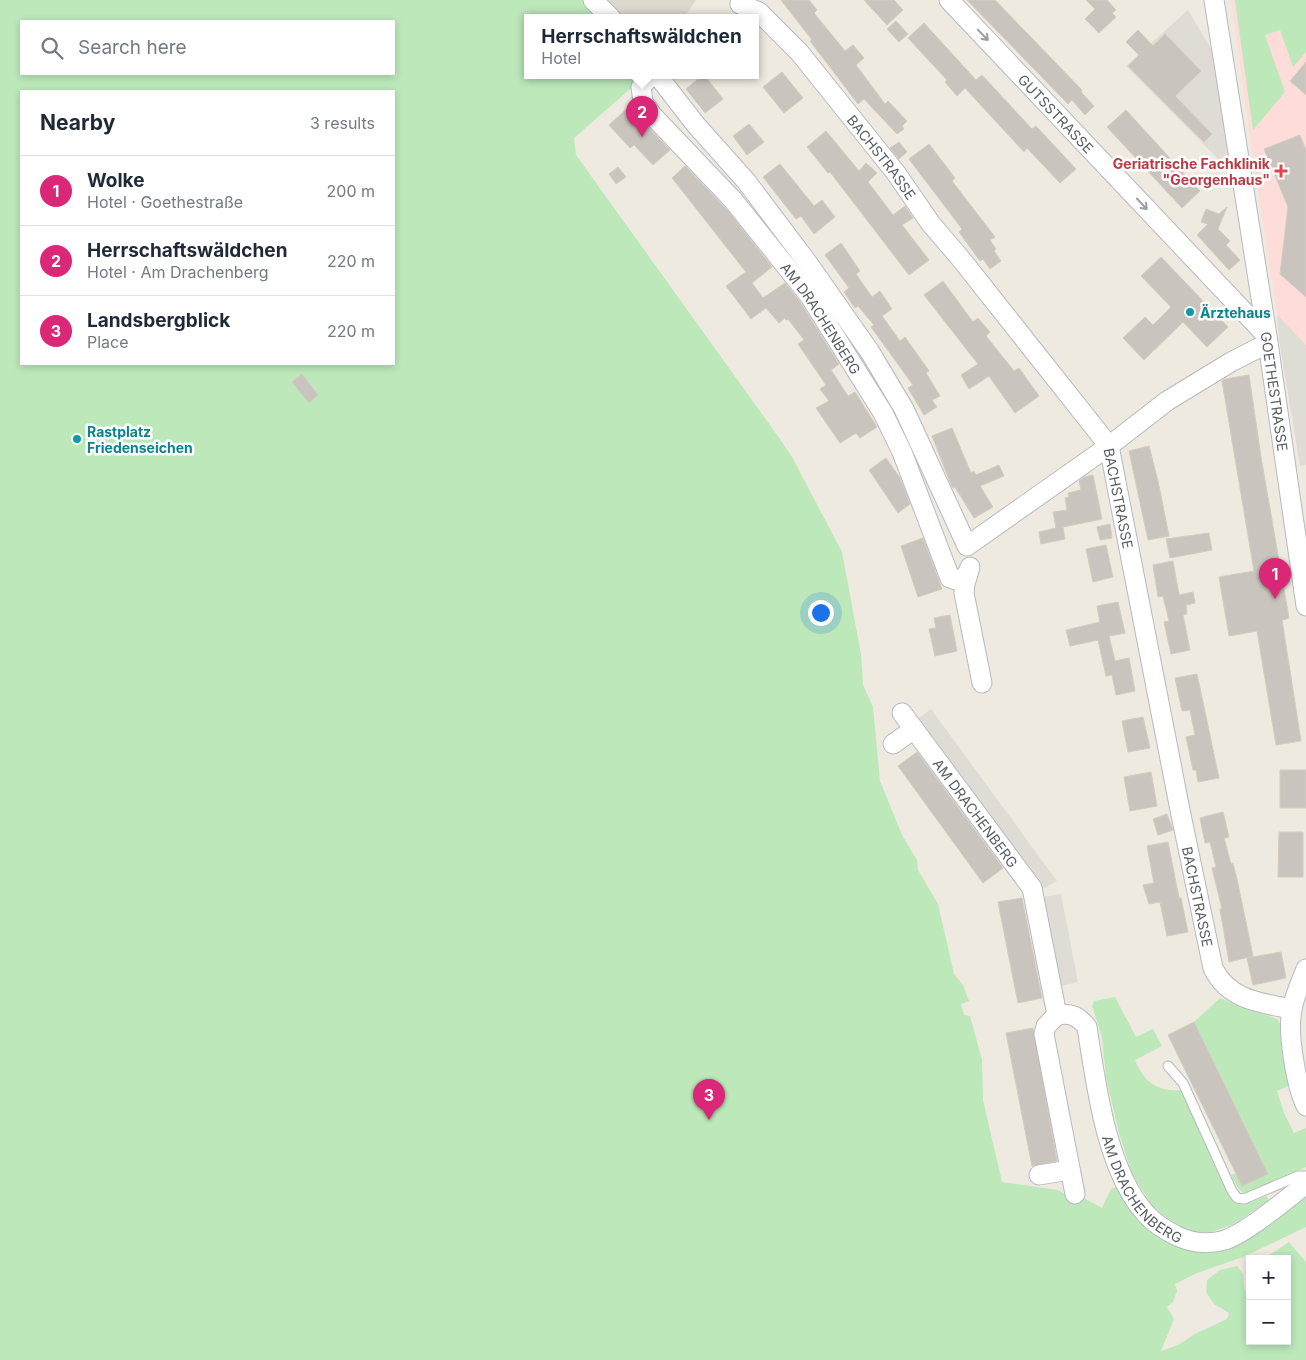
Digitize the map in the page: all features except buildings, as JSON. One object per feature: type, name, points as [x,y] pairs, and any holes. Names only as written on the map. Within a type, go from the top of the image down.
[{"type":"street","points":[[593,0],[606,14]]},
{"type":"street","name":"GUTSSTRASSE","points":[[949,0],[1267,339]]},
{"type":"street","name":"GOETHESTRASSE","points":[[1214,0],[1267,339],[1306,606]]},
{"type":"street","name":"BACHSTRASSE","points":[[740,4],[759,12],[799,52],[896,173],[931,224],[962,259],[1108,446],[1213,968],[1227,988],[1242,997],[1291,1016]]},
{"type":"street","name":"AM DRACHENBERG","points":[[647,79],[640,87],[643,102],[653,116],[733,200],[809,295],[887,421],[902,452],[950,578],[956,580],[968,573]]},
{"type":"street","name":"AM DRACHENBERG","points":[[660,79],[696,125],[746,180],[808,262],[870,352],[904,409],[967,546],[971,565],[964,593],[982,683]]},
{"type":"street","points":[[967,546],[1108,446],[1167,401],[1267,339]]},
{"type":"street","name":"AM DRACHENBERG","points":[[902,713],[1032,888],[1058,1015],[1072,1014],[1087,1027],[1101,1106],[1117,1165],[1124,1182],[1152,1221],[1189,1242],[1210,1243],[1225,1240],[1244,1230],[1306,1184]]},
{"type":"street","points":[[893,744],[914,729]]},
{"type":"street","points":[[1306,969],[1291,1016],[1298,1081],[1306,1106]]},
{"type":"street","points":[[1058,1015],[1046,1026],[1044,1034],[1075,1194]]},
{"type":"street","points":[[1291,1016],[1306,1039]]},
{"type":"street","points":[[1039,1175],[1070,1170]]},
{"type":"lane","points":[[1168,1066],[1183,1082],[1232,1191],[1237,1198],[1244,1199],[1298,1176],[1306,1176]]},
{"type":"shaded area","points":[[598,0],[696,0],[687,14],[612,14]]},
{"type":"shaded area","name":"Geriatrische Fachklinik \"Georgenhaus\"","points":[[1231,0],[1306,0],[1306,345],[1277,314]]},
{"type":"shaded area","points":[[1188,10],[1215,55],[1231,172],[1126,66]]},
{"type":"shaded area","points":[[1277,314],[1306,345],[1306,465],[1300,466],[1279,339]]},
{"type":"shaded area","points":[[931,709],[1057,881],[1041,890],[916,720]]},
{"type":"shaded area","points":[[1061,894],[1078,982],[1060,986],[1043,897]]},
{"type":"green space","points":[[0,0],[585,0],[599,14],[524,14],[524,79],[642,79],[574,138],[576,155],[780,439],[792,457],[842,552],[861,654],[863,685],[873,707],[880,781],[902,835],[917,860],[918,870],[938,904],[954,974],[963,985],[969,1001],[961,1004],[964,1015],[970,1016],[982,1060],[983,1100],[1002,1182],[1058,1190],[1071,1198],[1080,1196],[1102,1208],[1111,1189],[1120,1185],[1190,1248],[1306,1194],[1306,1227],[1243,1257],[1197,1273],[1175,1284],[1177,1291],[1173,1302],[1167,1307],[1174,1319],[1161,1351],[1178,1345],[1195,1334],[1227,1319],[1229,1313],[1214,1304],[1206,1292],[1207,1280],[1220,1270],[1237,1266],[1243,1274],[1246,1292],[1246,1345],[1291,1345],[1291,1255],[1269,1255],[1289,1242],[1306,1262],[1306,1360],[0,1360]]},
{"type":"green space","points":[[1235,0],[1306,0],[1306,52],[1293,67],[1280,30],[1265,35],[1285,92],[1253,130]]},
{"type":"green space","points":[[1115,997],[1136,1037],[1153,1029],[1162,1046],[1135,1060],[1147,1080],[1153,1084],[1165,1089],[1182,1090],[1236,1202],[1243,1205],[1266,1196],[1269,1200],[1234,1224],[1211,1232],[1198,1232],[1183,1228],[1153,1207],[1132,1174],[1119,1133],[1106,1077],[1102,1037],[1092,1006],[1094,1001]]},
{"type":"green space","points":[[1220,998],[1277,1019],[1282,1026],[1291,1085],[1277,1091],[1284,1113],[1294,1133],[1306,1128],[1306,1167],[1247,1194],[1239,1189],[1231,1175],[1235,1173],[1242,1186],[1268,1173],[1194,1022]]},
{"type":"place","name":"Herrschaftswäldchen","points":[[642,137]]},
{"type":"place","name":"Geriatrische Fachklinik \"Georgenhaus\"","points":[[1281,171]]},
{"type":"place","name":"Ärztehaus","points":[[1190,312]]},
{"type":"place","name":"Rastplatz Friedenseichen","points":[[77,439]]},
{"type":"place","name":"Wolke","points":[[1275,599]]},
{"type":"place","name":"Landsbergblick","points":[[709,1120]]}]
